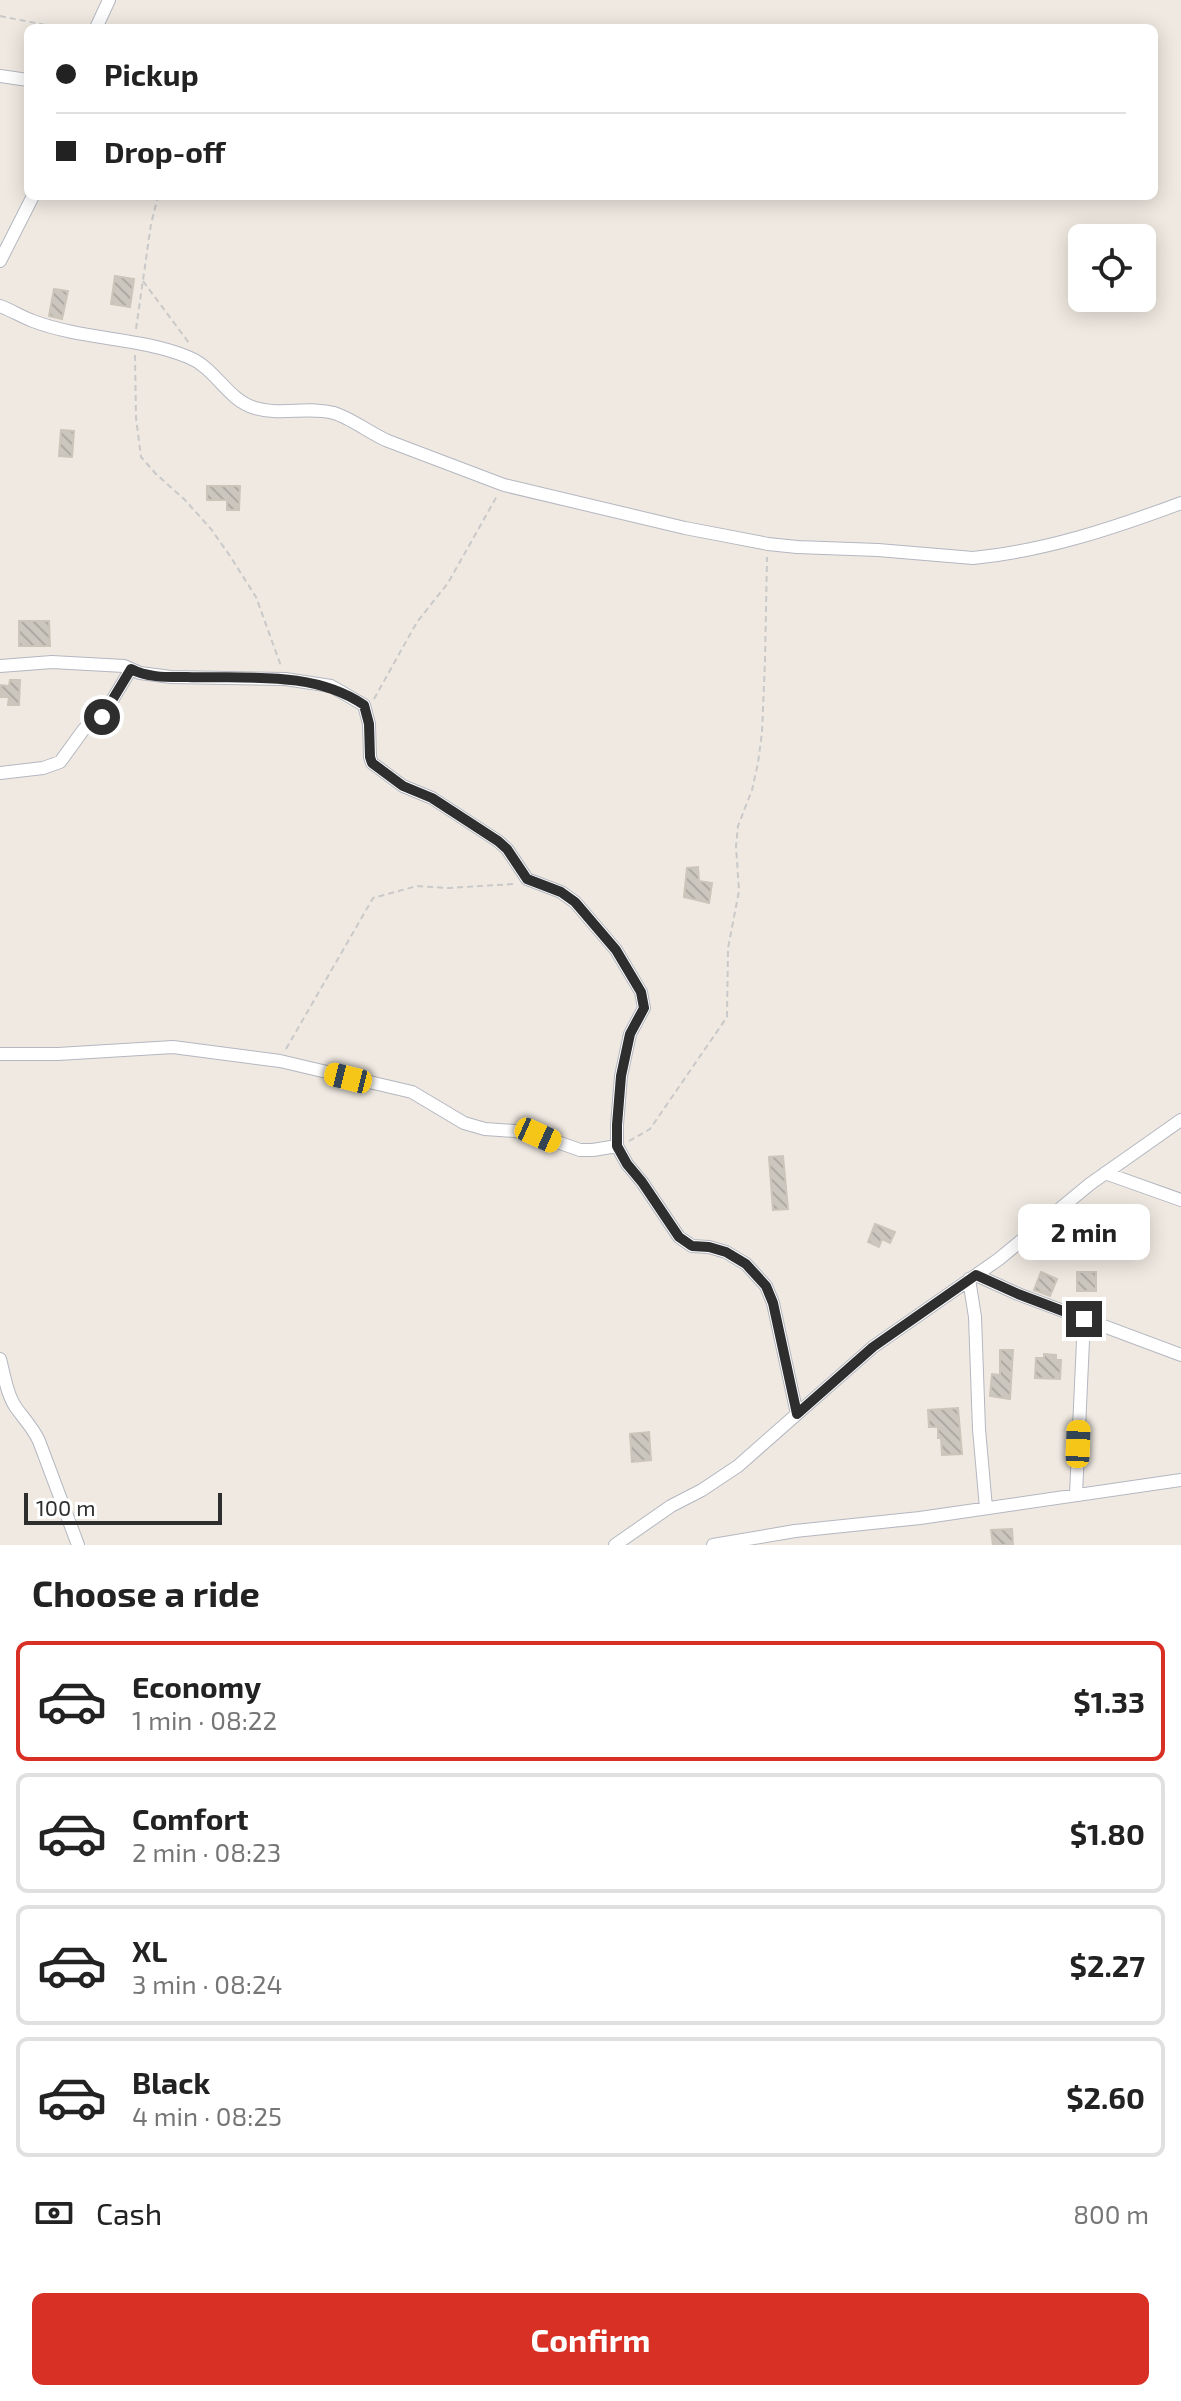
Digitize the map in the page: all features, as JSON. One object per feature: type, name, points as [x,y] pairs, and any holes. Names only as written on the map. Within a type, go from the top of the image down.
[{"type":"street","points":[[98,24],[109,0]]},
{"type":"street","points":[[0,76],[24,79]]},
{"type":"street","points":[[0,261],[31,200]]},
{"type":"street","points":[[0,306],[34,322],[172,352],[198,361],[238,400],[255,408],[337,413],[379,437],[504,485],[685,528],[768,544],[973,558],[1040,547],[1115,527],[1181,503]]},
{"type":"street","points":[[0,666],[52,662],[124,666],[140,673],[171,677],[285,679],[340,690],[364,705],[367,711],[372,763],[403,786],[432,798],[498,841],[530,881],[561,892],[575,902],[616,950],[641,992],[644,1008],[630,1034],[621,1076],[617,1146],[679,1237],[692,1246],[726,1252],[746,1264],[766,1286],[773,1303],[797,1414]]},
{"type":"street","points":[[0,773],[43,768],[60,762],[84,729],[102,717],[131,669]]},
{"type":"street","points":[[0,1054],[173,1047],[280,1061],[412,1092],[464,1123],[485,1129],[529,1132],[580,1150],[617,1146]]},
{"type":"street","points":[[615,1545],[671,1506],[738,1466],[873,1347],[1020,1243],[1105,1173],[1181,1120]]},
{"type":"street","points":[[1105,1173],[1181,1200]]},
{"type":"street","points":[[972,1277],[1181,1355]]},
{"type":"street","points":[[972,1277],[986,1508]]},
{"type":"street","points":[[1076,1494],[1084,1319]]},
{"type":"street","points":[[0,1359],[12,1399],[39,1441],[78,1545]]},
{"type":"street","points":[[713,1545],[795,1531],[865,1525],[1181,1480]]},
{"type":"path","points":[[0,16],[40,24]]},
{"type":"path","points":[[157,200],[134,344],[136,418],[141,457],[211,529],[237,566],[256,597],[285,679]]},
{"type":"path","points":[[143,280],[191,346]]},
{"type":"path","points":[[367,711],[417,622],[448,583],[504,485]]},
{"type":"path","points":[[617,1146],[650,1129],[727,1017],[728,948],[738,901],[738,826],[755,777],[762,732],[768,544]]},
{"type":"path","points":[[280,1061],[373,898],[417,886],[476,888],[530,881]]},
{"type":"building","points":[[115,276],[134,279],[130,307],[111,304]]},
{"type":"building","points":[[54,289],[68,291],[62,319],[49,316]]},
{"type":"building","points":[[61,430],[74,431],[72,457],[59,456]]},
{"type":"building","points":[[207,486],[240,486],[239,510],[227,510],[227,500],[207,500]]},
{"type":"building","points":[[19,621],[49,621],[50,646],[19,646]]},
{"type":"building","points":[[10,680],[20,680],[19,705],[8,705],[9,697],[0,697],[1,685],[9,686]]},
{"type":"building","points":[[698,867],[699,881],[712,883],[709,903],[684,897],[687,868]]},
{"type":"building","points":[[783,1156],[788,1209],[773,1210],[769,1157]]},
{"type":"building","points":[[875,1224],[895,1232],[890,1243],[882,1239],[879,1247],[868,1242]]},
{"type":"building","points":[[1041,1272],[1057,1279],[1050,1296],[1034,1290]]},
{"type":"building","points":[[1077,1272],[1096,1272],[1096,1291],[1077,1291]]},
{"type":"building","points":[[1000,1350],[1013,1350],[1010,1399],[990,1396],[992,1374],[1000,1375]]},
{"type":"building","points":[[1044,1354],[1056,1355],[1056,1360],[1061,1360],[1060,1379],[1035,1378],[1036,1358],[1044,1358]]},
{"type":"building","points":[[958,1408],[962,1454],[942,1455],[938,1427],[929,1427],[928,1410]]},
{"type":"building","points":[[649,1432],[651,1460],[632,1462],[630,1434]]},
{"type":"building","points":[[1012,1529],[1013,1545],[993,1545],[991,1530]]},
{"type":"route","points":[[102,717],[131,669],[171,677],[285,679],[331,686],[364,705],[369,724],[370,757],[378,769],[403,786],[422,792],[456,812],[507,849],[527,879],[561,892],[575,902],[616,950],[641,992],[644,1008],[630,1034],[621,1076],[617,1146],[679,1237],[692,1246],[726,1252],[746,1264],[766,1286],[773,1303],[797,1414],[873,1347],[976,1275],[1084,1319]]}]
